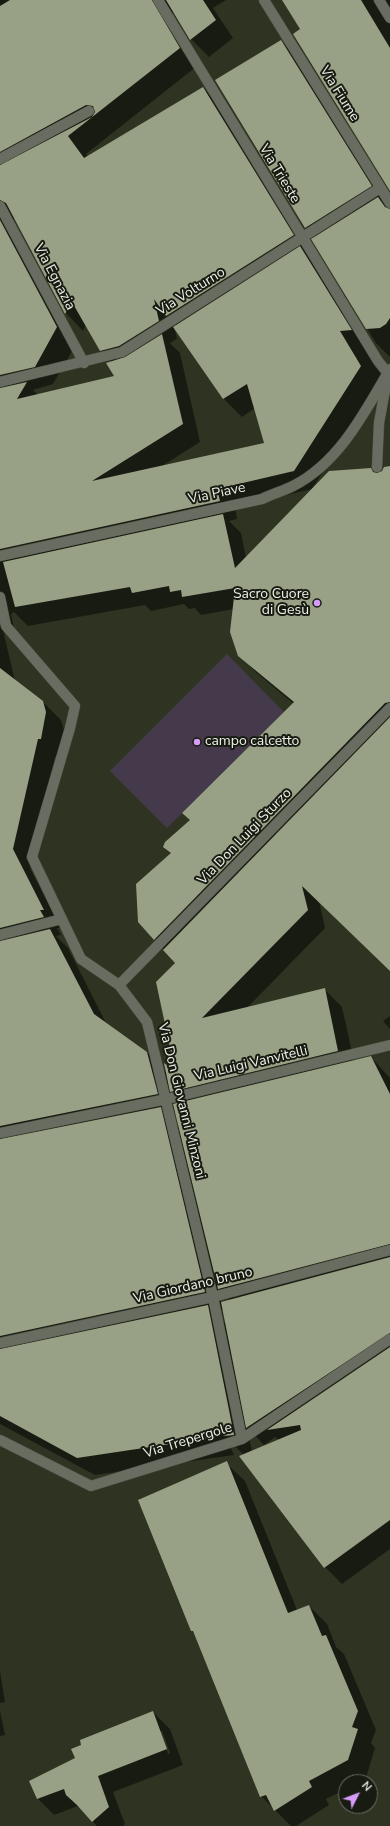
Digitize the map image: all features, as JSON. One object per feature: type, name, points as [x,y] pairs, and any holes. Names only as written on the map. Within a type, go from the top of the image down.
[{"type":"street","name":"Via Trieste","points":[[158,0],[378,361],[389,373]]},
{"type":"street","name":"Via Fiume","points":[[264,0],[390,203]]},
{"type":"street","points":[[379,0],[390,18]]},
{"type":"street","points":[[0,159],[89,111]]},
{"type":"street","name":"Via Volturno","points":[[0,382],[122,352],[380,188]]},
{"type":"street","name":"Via Egnazia","points":[[0,206],[84,362]]},
{"type":"street","points":[[377,467],[379,423],[389,373]]},
{"type":"street","name":"Via Piave","points":[[0,556],[262,499],[294,486],[319,468],[343,444],[389,373]]},
{"type":"street","name":"Via Don Giovanni Minzoni","points":[[0,597],[6,626],[75,706],[70,728],[32,857],[81,959],[119,985],[148,1022],[213,1297],[242,1439]]},
{"type":"street","name":"Via Don Luigi Sturzo","points":[[119,985],[390,708]]},
{"type":"street","points":[[0,936],[62,919]]},
{"type":"street","name":"Via Luigi Vanvitelli","points":[[0,1133],[167,1098],[390,1045]]},
{"type":"street","name":"Via Giordano bruno","points":[[0,1343],[213,1297],[390,1250]]},
{"type":"street","name":"Via Trepergole","points":[[0,1440],[91,1486],[242,1439],[390,1339]]},
{"type":"shaded area","name":"campo calcetto","points":[[227,654],[284,712],[167,828],[110,771]]},
{"type":"building","points":[[10,0],[152,0],[180,48],[68,136],[84,158],[203,87],[294,235],[166,316],[154,299],[159,321],[119,346],[100,351],[72,302],[65,314],[6,203],[0,200],[0,165],[92,117],[95,112],[93,106],[86,105],[0,152],[0,6]]},
{"type":"building","points":[[166,0],[203,0],[216,20],[190,40]]},
{"type":"building","points":[[282,0],[361,0],[390,48],[390,191],[293,34],[300,29]]},
{"type":"building","points":[[281,40],[372,186],[305,228],[215,80]]},
{"type":"building","points":[[378,197],[385,207],[390,209],[390,318],[386,324],[380,328],[366,329],[311,239]]},
{"type":"building","points":[[0,220],[57,327],[35,367],[0,375]]},
{"type":"building","points":[[300,246],[352,330],[340,331],[361,366],[294,471],[217,489],[220,501],[0,549],[0,388],[27,382],[17,399],[114,376],[106,363],[125,357],[162,334],[183,424],[92,481],[264,443],[247,384],[223,399],[173,327]]},
{"type":"building","points":[[390,466],[390,702],[385,703],[154,940],[138,922],[136,884],[171,853],[163,847],[165,842],[190,820],[182,813],[294,702],[238,656],[230,632],[235,588],[182,597],[181,590],[170,592],[169,586],[132,593],[130,587],[15,607],[3,562],[223,514],[235,568],[329,471],[371,468],[373,472],[377,473],[382,471],[384,467]]},
{"type":"building","points":[[0,668],[43,701],[46,712],[41,739],[38,739],[13,849],[44,910],[40,910],[44,917],[0,928]]},
{"type":"building","points":[[390,717],[390,971],[302,886],[308,910],[202,1018],[325,988],[338,1051],[170,1092],[164,1063],[175,1071],[156,982],[175,963],[163,950]]},
{"type":"building","points":[[50,929],[94,1014],[147,1052],[158,1094],[0,1126],[0,941]]},
{"type":"building","points":[[371,1056],[390,1094],[390,1244],[218,1289],[173,1104]]},
{"type":"building","points":[[161,1107],[205,1292],[0,1336],[0,1139]]},
{"type":"building","points":[[390,1257],[390,1333],[246,1428],[221,1302]]},
{"type":"building","points":[[208,1305],[234,1435],[224,1436],[216,1426],[213,1428],[217,1437],[77,1458],[0,1416],[0,1349]]},
{"type":"building","points":[[390,1347],[390,1520],[324,1568],[239,1456],[301,1430],[300,1425],[267,1430]]},
{"type":"building","points":[[227,1461],[288,1613],[309,1605],[322,1636],[326,1635],[358,1711],[352,1727],[358,1729],[348,1760],[309,1781],[312,1787],[274,1811],[266,1795],[260,1797],[138,1500]]},
{"type":"building","points":[[153,1711],[167,1749],[98,1776],[109,1807],[92,1822],[66,1795],[64,1789],[37,1799],[29,1781],[75,1758],[71,1749],[81,1745],[80,1740]]},
{"type":"place","name":"Sacro Cuore di Gesù","points":[[317,603]]},
{"type":"place","name":"campo calcetto","points":[[197,742]]}]
